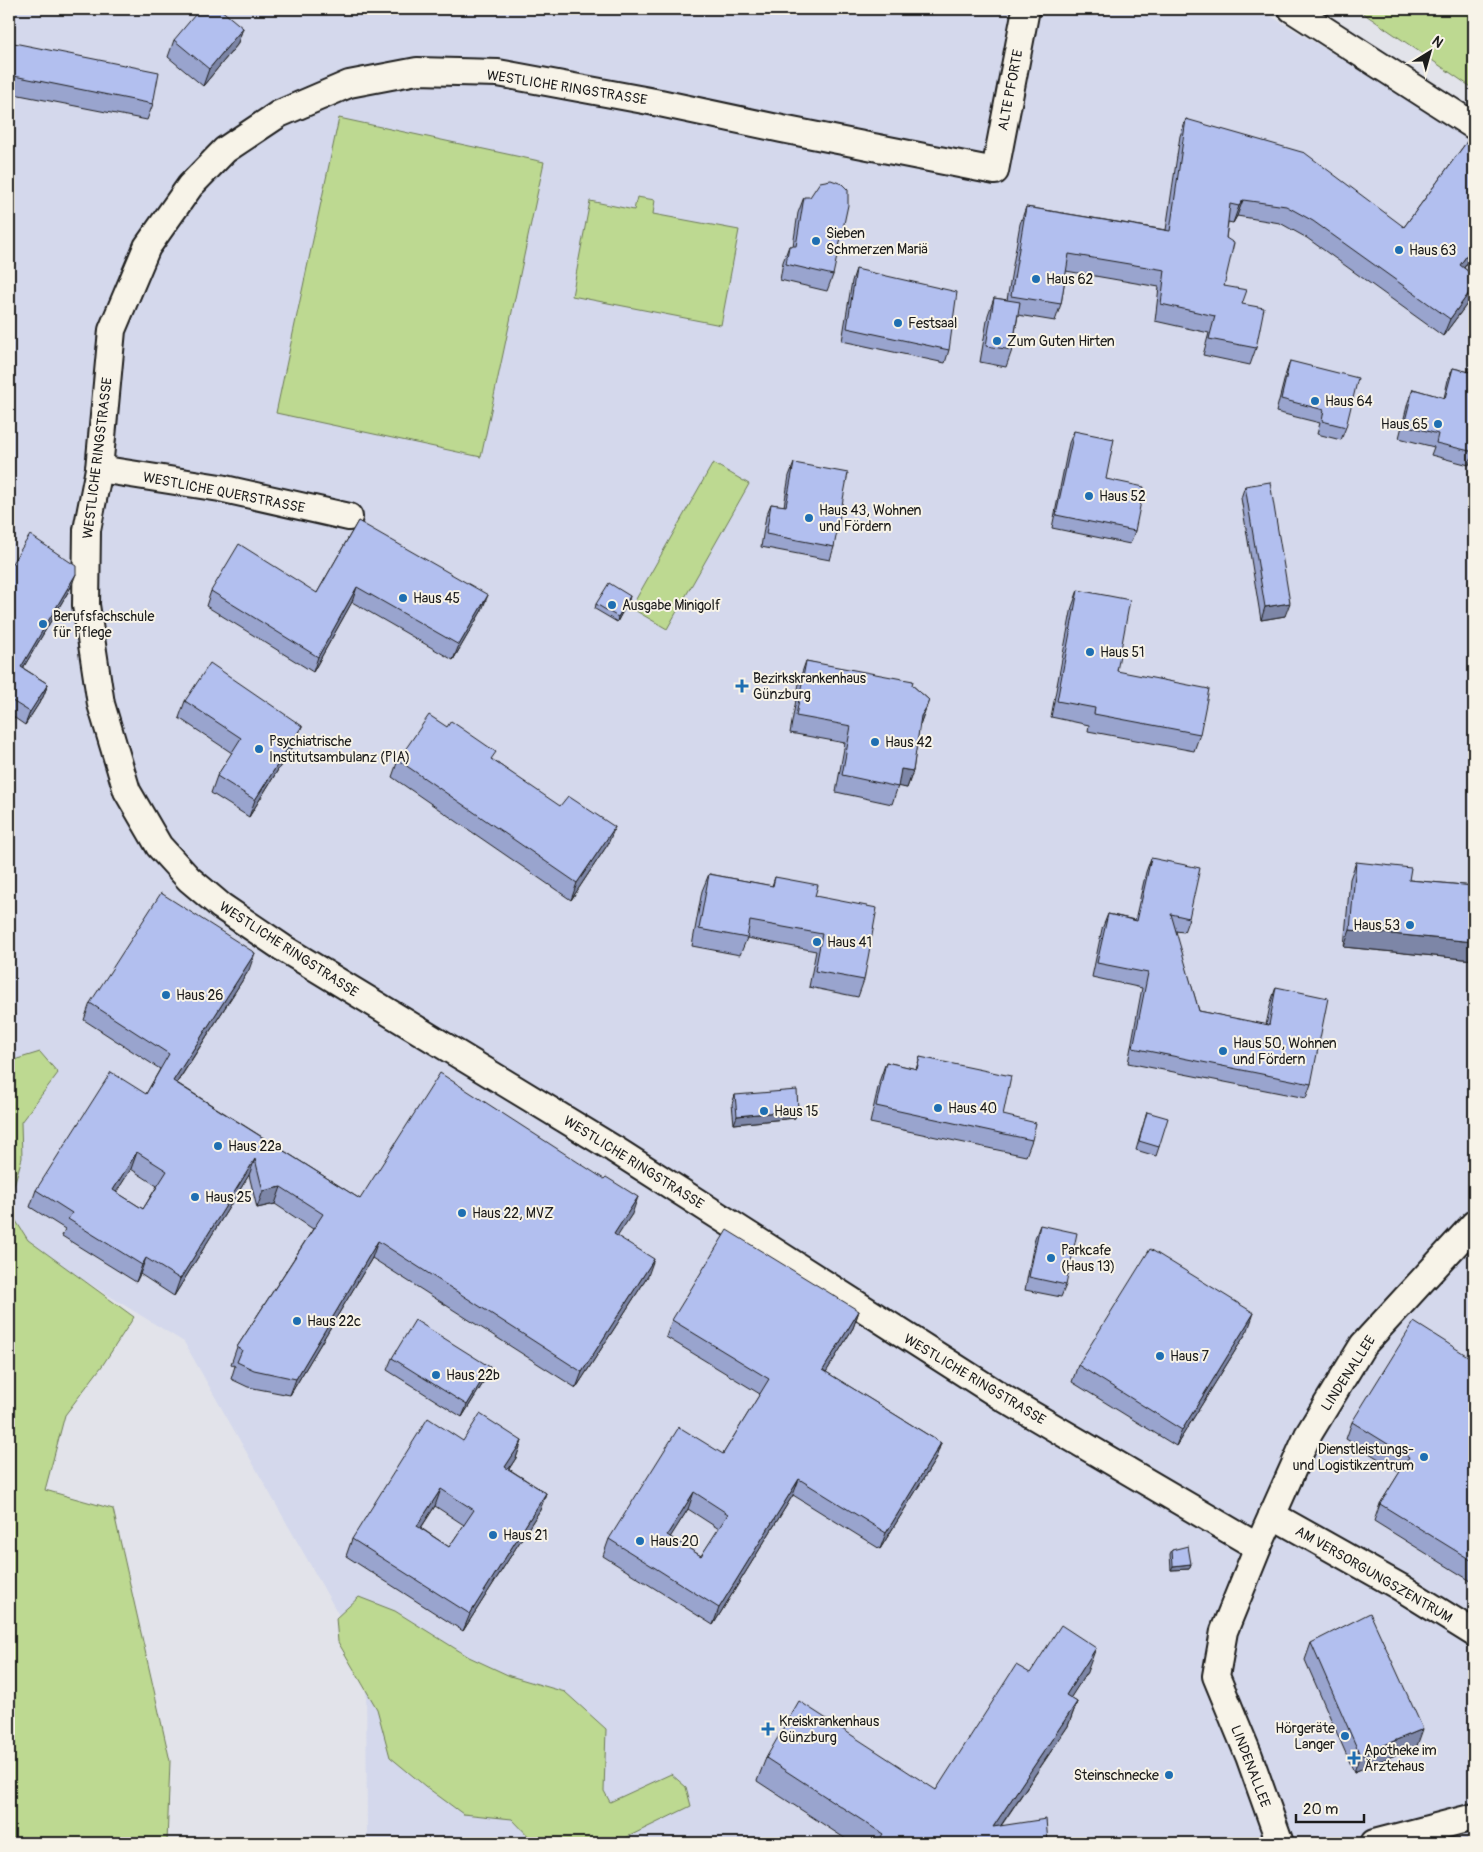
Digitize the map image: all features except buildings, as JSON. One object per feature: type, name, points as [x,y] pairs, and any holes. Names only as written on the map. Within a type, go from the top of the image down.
[{"type":"street","name":"ALTE PFORTE","points":[[995,171],[1026,9]]},
{"type":"street","points":[[1292,9],[1474,126]]},
{"type":"street","name":"WESTLICHE RINGSTRASSE","points":[[995,171],[782,129],[660,102],[498,73],[417,71],[349,84],[279,114],[225,150],[190,186],[147,248],[112,330],[99,469],[87,530],[86,605],[101,704],[127,791],[159,846],[189,879],[221,906],[283,948],[614,1149],[1005,1399],[1258,1547]]},
{"type":"street","name":"WESTLICHE QUERSTRASSE","points":[[99,469],[220,488],[349,517]]},
{"type":"street","name":"LINDENALLEE","points":[[1280,1843],[1249,1756],[1216,1676],[1224,1631],[1258,1547],[1308,1435],[1363,1345],[1474,1224]]},
{"type":"street","name":"AM VERSORGUNGSZENTRUM","points":[[1272,1515],[1400,1587],[1474,1633]]},
{"type":"street","points":[[1374,1843],[1474,1817]]},
{"type":"shaded area","name":"Bezirkskrankenhaus Günzburg","points":[[9,9],[1259,9],[1474,138],[1474,1843],[367,1843],[366,1663],[184,1342],[9,1234]]},
{"type":"green space","points":[[1357,9],[1474,9],[1474,89]]},
{"type":"green space","points":[[339,118],[544,162],[481,457],[276,413]]},
{"type":"green space","points":[[637,197],[655,200],[653,214],[739,230],[721,325],[572,296],[590,201],[634,210]]},
{"type":"green space","points":[[713,463],[749,484],[667,629],[631,608]]},
{"type":"green space","points":[[40,1052],[58,1073],[21,1122],[22,1158],[9,1202],[9,1064],[14,1060]]},
{"type":"green space","points":[[9,1210],[28,1240],[134,1317],[102,1366],[65,1415],[45,1490],[113,1509],[170,1761],[167,1843],[9,1843]]},
{"type":"green space","points":[[359,1597],[395,1611],[469,1657],[510,1676],[565,1692],[606,1729],[604,1791],[610,1802],[671,1774],[686,1787],[691,1806],[615,1843],[535,1843],[512,1819],[463,1814],[390,1757],[377,1709],[338,1642],[336,1618]]},
{"type":"place","name":"Sieben Schmerzen Mariä","points":[[816,241]]},
{"type":"place","name":"Haus 63","points":[[1399,250]]},
{"type":"place","name":"Haus 62","points":[[1036,279]]},
{"type":"place","name":"Festsaal","points":[[898,323]]},
{"type":"place","name":"Zum Guten Hirten","points":[[997,341]]},
{"type":"place","name":"Haus 64","points":[[1315,401]]},
{"type":"place","name":"Haus 65","points":[[1438,424]]},
{"type":"place","name":"Haus 52","points":[[1089,496]]},
{"type":"place","name":"Haus 43, Wohnen und Fördern","points":[[809,518]]},
{"type":"place","name":"Haus 45","points":[[403,598]]},
{"type":"place","name":"Ausgabe Minigolf","points":[[612,605]]},
{"type":"place","name":"Berufsfachschule für Pflege","points":[[43,624]]},
{"type":"place","name":"Haus 51","points":[[1090,652]]},
{"type":"place","name":"Bezirkskrankenhaus Günzburg","points":[[742,686]]},
{"type":"place","name":"Haus 42","points":[[875,742]]},
{"type":"place","name":"Psychiatrische Institutsambulanz (PIA)","points":[[259,749]]},
{"type":"place","name":"Haus 53","points":[[1410,925]]},
{"type":"place","name":"Haus 41","points":[[817,942]]},
{"type":"place","name":"Haus 26","points":[[166,995]]},
{"type":"place","name":"Haus 50, Wohnen und Fördern","points":[[1223,1051]]},
{"type":"place","name":"Haus 40","points":[[938,1108]]},
{"type":"place","name":"Haus 15","points":[[764,1111]]},
{"type":"place","name":"Haus 22a","points":[[218,1146]]},
{"type":"place","name":"Haus 25","points":[[195,1197]]},
{"type":"place","name":"Haus 22, MVZ","points":[[462,1213]]},
{"type":"place","name":"Parkcafe (Haus 13)","points":[[1051,1258]]},
{"type":"place","name":"Haus 22c","points":[[297,1321]]},
{"type":"place","name":"Haus 7","points":[[1160,1356]]},
{"type":"place","name":"Haus 22b","points":[[436,1375]]},
{"type":"place","name":"Dienstleistungs- und Logistikzentrum","points":[[1424,1457]]},
{"type":"place","name":"Haus 21","points":[[493,1535]]},
{"type":"place","name":"Haus 20","points":[[640,1541]]},
{"type":"place","name":"Kreiskrankenhaus Günzburg","points":[[768,1729]]},
{"type":"place","name":"Hörgeräte Langer","points":[[1345,1736]]},
{"type":"place","name":"Apotheke im Ärztehaus","points":[[1354,1758]]},
{"type":"place","name":"Steinschnecke","points":[[1169,1775]]}]
